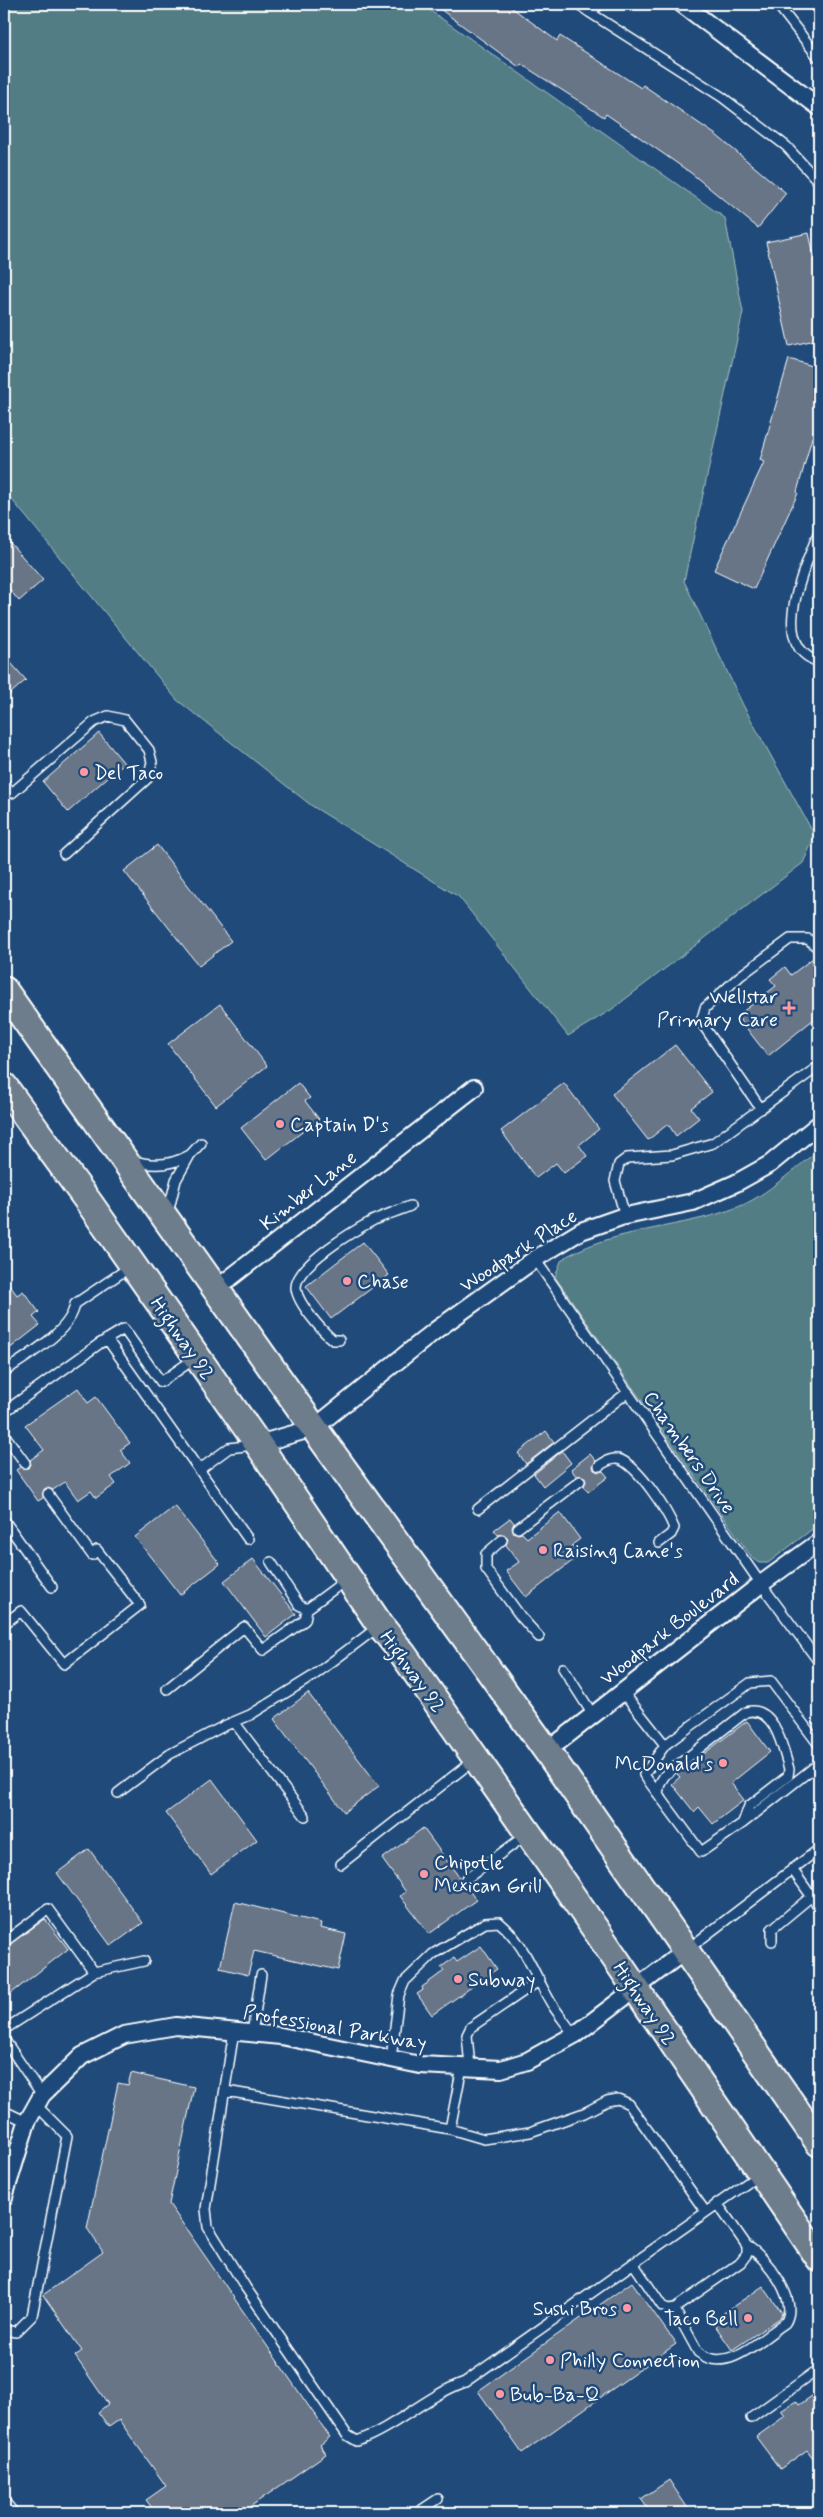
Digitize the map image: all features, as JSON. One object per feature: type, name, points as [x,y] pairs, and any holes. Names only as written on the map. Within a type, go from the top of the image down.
[{"type":"main road","points":[[4,990],[314,1428],[547,1751],[819,2143]]},
{"type":"main road","name":"Highway 92","points":[[4,1086],[258,1444],[380,1625],[403,1654],[476,1758],[819,2258]]},
{"type":"street","points":[[685,5],[819,107]]},
{"type":"street","name":"Kimber Lane","points":[[216,1289],[474,1088]]},
{"type":"street","name":"Woodpark Place","points":[[258,1444],[314,1428],[436,1330],[535,1259],[581,1231],[625,1216],[694,1202],[736,1183],[770,1164],[819,1124]]},
{"type":"street","name":"Woodpark Boulevard","points":[[547,1751],[761,1584],[819,1542]]},
{"type":"street","name":"Professional Parkway","points":[[4,2197],[27,2122],[39,2100],[82,2056],[124,2035],[176,2026],[234,2031],[281,2036],[420,2065],[501,2069],[534,2057],[574,2035],[686,1950]]},
{"type":"lane","points":[[578,4],[722,97],[786,146],[819,182]]},
{"type":"lane","points":[[589,12],[601,4]]},
{"type":"lane","points":[[777,4],[819,58]]},
{"type":"lane","points":[[819,531],[797,591],[792,612],[794,634],[803,652],[819,662]]},
{"type":"lane","points":[[4,783],[8,791],[94,722],[108,716],[125,720],[149,750],[152,762],[148,778],[64,854]]},
{"type":"lane","points":[[761,1109],[701,1022],[701,1015],[705,1008],[740,976],[790,939],[808,939],[819,949]]},
{"type":"lane","points":[[625,1216],[615,1180],[619,1164],[627,1158],[672,1155],[713,1143],[819,1066]]},
{"type":"lane","points":[[170,1223],[168,1212],[176,1180],[190,1155],[201,1143]]},
{"type":"lane","points":[[123,1157],[148,1164],[164,1164],[177,1162],[190,1155]]},
{"type":"lane","points":[[339,1340],[333,1340],[326,1334],[300,1301],[296,1287],[300,1277],[316,1259],[355,1232],[374,1220],[410,1206]]},
{"type":"lane","name":"Chambers Drive","points":[[535,1259],[761,1584],[819,1662]]},
{"type":"lane","points":[[4,1372],[61,1330],[74,1314],[75,1304],[132,1265]]},
{"type":"lane","points":[[4,1412],[124,1329],[161,1382],[196,1357]]},
{"type":"lane","points":[[107,1339],[248,1539]]},
{"type":"lane","points":[[478,1509],[628,1392]]},
{"type":"lane","points":[[4,1434],[25,1463]]},
{"type":"lane","points":[[199,1470],[229,1448],[258,1444]]},
{"type":"lane","points":[[599,1466],[612,1459],[620,1460],[633,1468],[670,1518],[674,1528],[671,1534],[659,1543]]},
{"type":"lane","points":[[518,1528],[580,1481]]},
{"type":"lane","points":[[4,1624],[21,1611],[64,1664],[140,1605],[94,1553],[48,1494]]},
{"type":"lane","points":[[4,1520],[52,1587]]},
{"type":"lane","points":[[502,1540],[486,1554],[486,1569],[521,1617],[539,1637]]},
{"type":"lane","points":[[271,1562],[300,1604],[307,1608]]},
{"type":"lane","points":[[167,1689],[244,1627],[263,1650],[305,1620],[307,1608],[348,1578]]},
{"type":"lane","points":[[118,1793],[170,1754],[224,1726],[235,1723],[313,1676],[380,1625]]},
{"type":"lane","points":[[563,1668],[593,1714]]},
{"type":"lane","points":[[819,1745],[771,1681],[750,1683],[664,1745],[644,1775],[701,1852],[743,1823],[817,1766],[819,1761]]},
{"type":"lane","points":[[623,1692],[664,1745]]},
{"type":"lane","points":[[658,1794],[660,1783],[665,1775],[746,1712],[754,1710],[765,1714],[773,1724],[789,1769],[788,1776],[749,1806],[743,1823]]},
{"type":"lane","points":[[235,1723],[305,1816]]},
{"type":"lane","points":[[341,1864],[476,1758]]},
{"type":"lane","points":[[465,1880],[528,1834]]},
{"type":"lane","points":[[686,1950],[819,1849]]},
{"type":"lane","points":[[792,1870],[819,1907]]},
{"type":"lane","points":[[772,1941],[772,1929],[819,1890]]},
{"type":"lane","points":[[4,1942],[48,1909],[94,1972]]},
{"type":"lane","points":[[392,2058],[399,1995],[406,1981],[433,1954],[485,1923],[499,1922],[509,1930],[529,1958],[553,2006],[574,2035]]},
{"type":"lane","points":[[4,2330],[16,2332],[32,2316],[67,2136],[39,2100],[4,2039],[5,2029],[94,1972],[144,1961]]},
{"type":"lane","points":[[252,2033],[262,1975]]},
{"type":"lane","points":[[450,2129],[466,2067],[467,2035],[471,2027],[540,1980]]},
{"type":"lane","points":[[234,2031],[206,2209],[208,2227],[246,2288],[337,2420],[348,2435],[357,2441],[372,2436],[443,2390],[465,2382],[705,2211],[761,2174]]},
{"type":"lane","points":[[226,2091],[450,2129],[484,2139],[530,2132],[584,2113],[607,2101],[618,2099],[629,2104],[705,2211]]},
{"type":"lane","points":[[4,2111],[27,2122]]},
{"type":"lane","points":[[674,2308],[698,2352],[703,2357],[717,2360],[735,2357],[785,2323],[788,2317],[787,2300],[781,2285],[760,2254],[747,2246],[717,2203]]},
{"type":"lane","points":[[633,2263],[662,2306],[674,2308],[740,2262],[747,2254],[747,2246]]},
{"type":"lane","points":[[751,2418],[819,2369]]},
{"type":"lane","points":[[417,2513],[438,2499]]},
{"type":"lane","points":[[4,2501],[14,2513]]},
{"type":"green space","points":[[4,4],[421,4],[725,218],[743,312],[684,581],[743,705],[815,836],[803,863],[611,1010],[568,1036],[459,897],[312,806],[177,700],[4,490]]},
{"type":"green space","points":[[819,1150],[819,1524],[768,1563],[759,1563],[753,1559],[555,1277],[561,1261],[588,1246],[609,1239],[717,1214],[749,1202],[770,1189]]},
{"type":"building","points":[[433,4],[507,4],[557,41],[560,36],[641,88],[643,85],[716,135],[786,193],[758,228],[691,173],[606,114],[604,117],[521,64],[519,67]]},
{"type":"building","points":[[809,233],[819,279],[819,339],[789,346],[766,242]]},
{"type":"building","points":[[789,359],[819,368],[819,412],[798,493],[754,589],[714,570],[764,462],[760,460]]},
{"type":"building","points":[[4,536],[43,580],[19,601],[4,583]]},
{"type":"building","points":[[4,655],[26,680],[4,699]]},
{"type":"building","name":"Del Taco","points":[[99,733],[124,763],[68,812],[43,782]]},
{"type":"building","points":[[157,845],[231,941],[199,966],[124,871]]},
{"type":"building","points":[[819,955],[819,1015],[768,1056],[737,1016],[776,986],[770,979],[785,967],[791,975]]},
{"type":"building","points":[[220,1004],[267,1066],[216,1106],[168,1044]]},
{"type":"building","points":[[675,1045],[712,1092],[691,1108],[699,1118],[676,1136],[668,1124],[648,1140],[612,1094]]},
{"type":"building","name":"Captain D's","points":[[298,1083],[310,1098],[305,1101],[319,1119],[266,1160],[241,1128]]},
{"type":"building","points":[[564,1083],[599,1129],[579,1145],[587,1156],[564,1173],[556,1163],[536,1178],[501,1131]]},
{"type":"building","name":"Chase","points":[[363,1242],[389,1275],[331,1319],[306,1286]]},
{"type":"building","points":[[4,1278],[17,1295],[23,1291],[39,1312],[33,1317],[40,1325],[4,1353]]},
{"type":"building","points":[[78,1388],[88,1403],[96,1397],[130,1443],[120,1450],[130,1463],[111,1477],[116,1484],[96,1498],[91,1491],[78,1500],[65,1482],[53,1490],[44,1489],[43,1498],[38,1501],[16,1470],[20,1467],[28,1468],[31,1465],[30,1460],[44,1450],[25,1425]]},
{"type":"building","points":[[546,1431],[554,1442],[526,1464],[518,1453]]},
{"type":"building","points":[[562,1451],[571,1463],[543,1486],[534,1474]]},
{"type":"building","points":[[590,1454],[596,1461],[593,1466],[594,1470],[603,1471],[608,1477],[588,1492],[584,1486],[585,1477],[576,1476],[571,1469]]},
{"type":"building","points":[[175,1506],[220,1564],[180,1595],[135,1537]]},
{"type":"building","name":"Raising Cane's","points":[[560,1512],[580,1539],[572,1545],[580,1555],[526,1597],[506,1571],[519,1562],[506,1545],[508,1538],[504,1534],[498,1535],[494,1530],[510,1518],[514,1523],[513,1532],[522,1533],[527,1538]]},
{"type":"building","points":[[253,1559],[296,1614],[266,1637],[224,1581]]},
{"type":"building","points":[[308,1693],[379,1786],[344,1812],[274,1719]]},
{"type":"building","name":"McDonald's","points":[[747,1721],[770,1752],[731,1783],[744,1800],[713,1824],[699,1807],[694,1812],[672,1784],[680,1777],[677,1774]]},
{"type":"building","points":[[212,1779],[257,1840],[211,1874],[166,1813]]},
{"type":"building","points":[[423,1828],[459,1877],[460,1884],[466,1886],[476,1900],[429,1934],[400,1896],[406,1892],[382,1859]]},
{"type":"building","points":[[89,1849],[143,1923],[111,1946],[57,1873]]},
{"type":"building","points":[[235,1902],[321,1923],[320,1928],[346,1934],[338,1970],[254,1951],[248,1975],[220,1968]]},
{"type":"building","points":[[45,1919],[68,1949],[4,1999],[4,1948]]},
{"type":"building","name":"Subway","points":[[481,1946],[497,1969],[432,2015],[417,1994],[423,1990],[422,1987],[444,1971],[441,1967],[454,1958],[457,1962]]},
{"type":"building","points":[[131,2073],[194,2087],[169,2204],[330,2437],[320,2445],[326,2454],[241,2513],[156,2513],[146,2500],[166,2486],[119,2420],[109,2427],[98,2412],[108,2404],[75,2356],[82,2351],[43,2295],[103,2252],[87,2228],[118,2083],[128,2085]]},
{"type":"building","points":[[632,2282],[676,2344],[522,2453],[478,2391]]},
{"type":"building","name":"Taco Bell","points":[[763,2286],[782,2313],[780,2318],[732,2350],[712,2321]]},
{"type":"building","points":[[819,2391],[819,2466],[807,2450],[780,2469],[756,2437],[785,2416],[781,2411],[796,2401],[799,2405]]},
{"type":"building","points":[[669,2480],[691,2513],[651,2513],[641,2499]]},
{"type":"place","name":"Del Taco","points":[[84,772]]},
{"type":"place","name":"Wellstar Primary Care","points":[[789,1008]]},
{"type":"place","name":"Captain D's","points":[[280,1124]]},
{"type":"place","name":"Chase","points":[[347,1281]]},
{"type":"place","name":"Raising Cane's","points":[[543,1550]]},
{"type":"place","name":"McDonald's","points":[[723,1763]]},
{"type":"place","name":"Chipotle Mexican Grill","points":[[424,1874]]},
{"type":"place","name":"Subway","points":[[458,1979]]},
{"type":"place","name":"Sushi Bros","points":[[627,2308]]},
{"type":"place","name":"Taco Bell","points":[[748,2318]]},
{"type":"place","name":"Philly Connection","points":[[550,2360]]},
{"type":"place","name":"Bub-Ba-Q","points":[[500,2394]]}]
